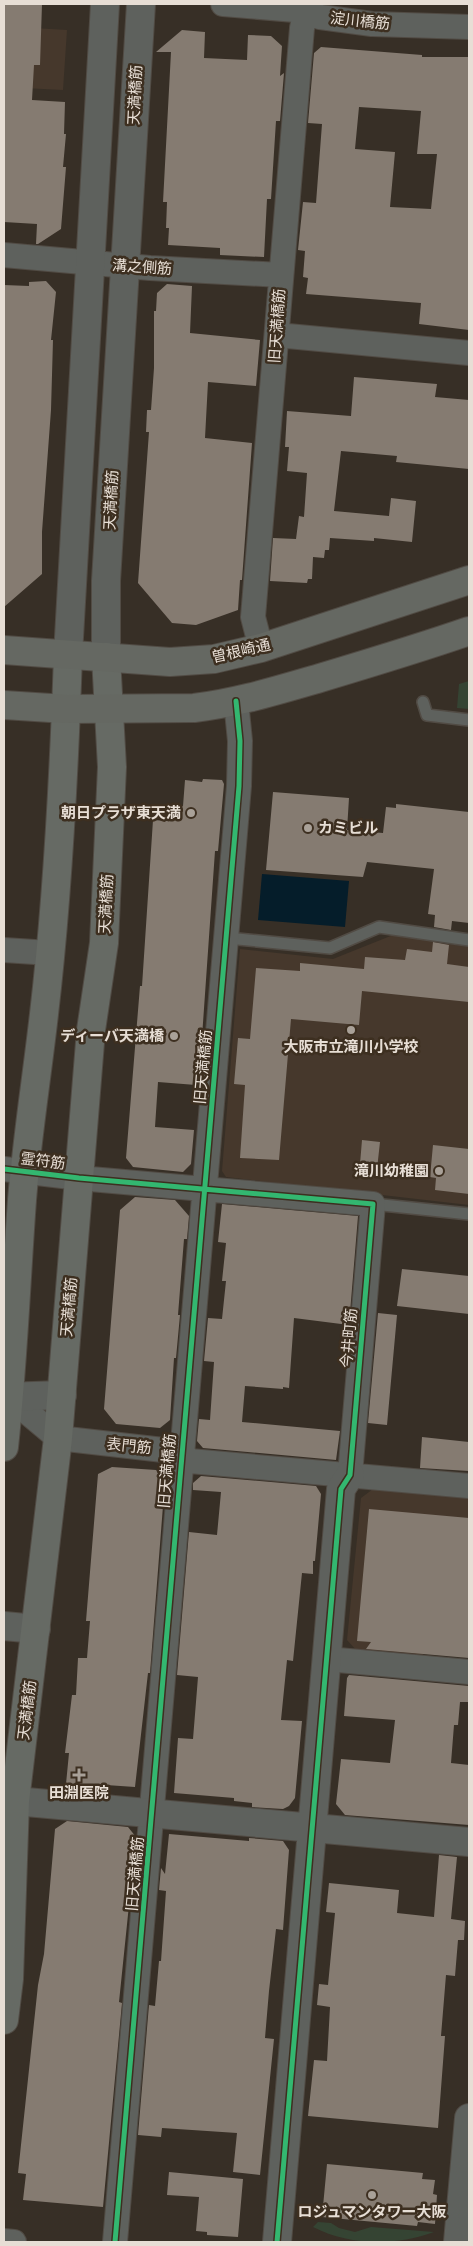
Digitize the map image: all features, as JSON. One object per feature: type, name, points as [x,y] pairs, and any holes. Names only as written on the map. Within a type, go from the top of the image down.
[{"type":"highway","name":"曽根崎通","points":[[4,650],[170,662],[214,658],[261,648],[469,580]]},
{"type":"highway","points":[[4,705],[66,709],[194,708],[236,701],[404,653],[469,632]]},
{"type":"main road","points":[[4,1447],[14,1170],[45,1012],[66,754],[68,655]]},
{"type":"main road","name":"天満橋筋","points":[[4,2020],[9,1978],[15,1801],[58,1438],[91,1030],[104,943],[112,767],[106,657]]},
{"type":"main road","name":"天満橋筋","points":[[4,1837],[15,1801]]},
{"type":"street","points":[[68,655],[105,4]]},
{"type":"street","name":"天満橋筋","points":[[106,657],[106,596],[141,4]]},
{"type":"street","name":"淀川橋筋","points":[[223,4],[308,7],[320,17],[372,24],[469,27]]},
{"type":"street","name":"旧天満橋筋","points":[[261,648],[252,617],[302,28],[308,7]]},
{"type":"street","name":"溝之側筋","points":[[4,255],[91,263],[281,275]]},
{"type":"street","points":[[277,335],[469,353]]},
{"type":"street","name":"旧天満橋筋","points":[[115,2242],[153,1815],[181,1452],[206,1188],[239,786],[240,741],[236,701]]},
{"type":"street","points":[[4,950],[50,953]]},
{"type":"street","name":"霊符筋","points":[[14,1170],[79,1178],[373,1204]]},
{"type":"street","name":"今井町筋","points":[[350,1475],[373,1204]]},
{"type":"street","points":[[6,1397],[62,1395]]},
{"type":"street","points":[[6,1397],[58,1438]]},
{"type":"street","name":"表門筋","points":[[58,1438],[181,1452],[190,1461],[469,1486]]},
{"type":"street","points":[[277,2242],[341,1489],[350,1475]]},
{"type":"street","points":[[4,1626],[36,1630]]},
{"type":"street","points":[[327,1659],[469,1672]]},
{"type":"street","points":[[15,1801],[153,1815],[469,1842]]},
{"type":"street","points":[[458,2242],[469,2118]]},
{"type":"street","points":[[4,2241],[14,2242]]},
{"type":"lane","points":[[423,702],[427,715],[469,720]]},
{"type":"lane","points":[[227,938],[330,948],[379,927],[469,940]]},
{"type":"lane","points":[[373,1204],[469,1214]]},
{"type":"shaded area","points":[[4,4],[18,4],[17,27],[67,30],[63,90],[4,87]]},
{"type":"shaded area","name":"大阪市立滝川小学校","points":[[393,935],[469,947],[469,1205],[226,1177],[222,1171],[240,949],[333,959]]},
{"type":"shaded area","points":[[373,1489],[469,1498],[469,1585],[429,1582],[423,1656],[356,1650],[347,1640],[361,1498]]},
{"type":"green space","points":[[469,681],[469,709],[457,708],[459,684]]},
{"type":"green space","points":[[318,2222],[331,2223],[339,2228],[355,2232],[371,2227],[434,2232],[419,2237],[389,2242],[358,2241],[342,2238],[313,2227]]},
{"type":"water","points":[[262,874],[349,881],[345,927],[258,920]]},
{"type":"building","points":[[4,4],[42,4],[40,65],[34,65],[32,100],[65,102],[64,134],[66,134],[63,167],[66,167],[61,229],[38,244],[36,244],[37,224],[4,222]]},
{"type":"building","points":[[182,30],[205,32],[204,58],[247,60],[248,35],[271,36],[282,46],[280,76],[284,73],[280,121],[276,121],[271,199],[267,199],[264,257],[220,255],[220,248],[168,245],[169,228],[166,228],[167,202],[163,202],[171,52],[156,52]]},
{"type":"building","points":[[321,47],[422,55],[422,57],[469,57],[469,330],[419,324],[421,303],[306,294],[308,278],[303,277],[305,251],[298,250],[303,202],[316,203],[322,124],[308,123],[314,53]],"holes":[[[359,107],[421,111],[417,154],[437,154],[431,209],[390,207],[395,152],[355,149]]]},
{"type":"building","points":[[46,281],[56,292],[51,340],[53,340],[51,410],[42,532],[42,574],[4,607],[4,285],[29,286],[29,282]]},
{"type":"building","points":[[167,284],[192,286],[190,333],[260,340],[256,386],[208,382],[205,438],[252,443],[238,610],[196,625],[172,623],[138,583],[149,432],[146,432],[147,410],[151,410],[154,368],[154,311],[156,311],[157,293]]},
{"type":"building","points":[[354,377],[437,384],[435,397],[469,400],[469,469],[396,462],[397,456],[341,451],[334,511],[389,516],[391,498],[416,501],[412,542],[374,538],[374,541],[330,538],[329,550],[325,550],[324,558],[313,557],[312,579],[308,579],[307,583],[270,581],[273,538],[296,539],[299,516],[304,517],[307,473],[287,471],[289,447],[285,447],[287,411],[351,416]]},
{"type":"building","points":[[203,779],[222,780],[224,784],[218,851],[215,851],[199,1080],[196,1085],[158,1082],[155,1127],[194,1130],[191,1164],[183,1172],[133,1167],[126,1158],[140,986],[142,986],[153,820],[168,821],[169,804],[183,806],[185,780],[202,782]]},
{"type":"building","points":[[273,792],[349,798],[347,830],[383,833],[386,807],[396,808],[396,804],[469,812],[469,923],[452,921],[451,930],[434,927],[435,915],[428,914],[434,869],[367,862],[363,877],[266,870]]},
{"type":"building","points":[[433,942],[449,945],[447,964],[469,967],[469,1002],[362,991],[359,1025],[291,1019],[279,1160],[240,1158],[245,1085],[234,1084],[238,1038],[250,1039],[256,968],[300,971],[300,963],[364,969],[365,957],[405,960],[407,949],[432,952]]},
{"type":"building","points":[[362,1140],[380,1142],[376,1178],[359,1176]]},
{"type":"building","points":[[433,1145],[469,1149],[469,1194],[435,1190],[436,1178],[430,1177]]},
{"type":"building","points":[[135,1197],[175,1200],[189,1216],[187,1239],[184,1239],[178,1315],[180,1315],[176,1358],[174,1358],[170,1420],[160,1428],[116,1424],[104,1409],[120,1210]]},
{"type":"building","points":[[222,1204],[358,1216],[349,1325],[294,1318],[289,1388],[245,1386],[242,1422],[340,1431],[336,1460],[203,1448],[197,1441],[199,1419],[210,1420],[214,1362],[204,1361],[208,1318],[222,1319],[226,1281],[222,1281],[226,1243],[218,1242]]},
{"type":"building","points":[[402,1269],[469,1276],[469,1314],[397,1306]]},
{"type":"building","points":[[378,1313],[397,1315],[387,1425],[368,1423]]},
{"type":"building","points":[[422,1437],[469,1442],[469,1471],[420,1468]]},
{"type":"building","points":[[112,1467],[156,1470],[165,1480],[150,1673],[148,1673],[135,1787],[106,1785],[105,1793],[72,1790],[72,1785],[66,1784],[69,1753],[65,1753],[72,1695],[76,1695],[78,1658],[87,1658],[90,1621],[86,1621],[98,1474]]},
{"type":"building","points":[[201,1476],[316,1486],[321,1494],[313,1574],[302,1573],[293,1661],[287,1660],[281,1720],[302,1721],[295,1798],[289,1806],[283,1809],[252,1807],[252,1803],[234,1801],[234,1798],[174,1793],[178,1738],[193,1739],[198,1677],[177,1675],[189,1532],[217,1535],[221,1492],[193,1490],[193,1483]]},
{"type":"building","points":[[369,1509],[469,1518],[469,1658],[366,1649],[371,1642],[357,1641]]},
{"type":"building","points":[[349,1675],[469,1686],[469,1702],[460,1702],[458,1725],[454,1725],[451,1763],[469,1765],[469,1825],[345,1815],[336,1804],[341,1759],[390,1763],[395,1720],[344,1716],[347,1678]]},
{"type":"building","points":[[67,1821],[128,1827],[136,1837],[119,2002],[122,2003],[103,2207],[23,2200],[26,2174],[18,2173],[38,1985],[44,1954],[55,1829]]},
{"type":"building","points":[[169,1834],[249,1841],[249,1838],[283,1841],[289,1850],[283,1930],[276,1929],[269,1991],[265,2038],[274,2039],[260,2175],[233,2172],[237,2133],[162,2128],[161,2137],[138,2135],[149,2005],[155,2006],[159,1961],[161,1961],[166,1891],[159,1890],[161,1868],[165,1874]]},
{"type":"building","points":[[439,1855],[457,1857],[451,1919],[465,1921],[464,1940],[458,1940],[455,1976],[446,1975],[441,2036],[445,2036],[438,2128],[308,2116],[314,2060],[327,2061],[330,2007],[317,2005],[319,1984],[328,1985],[335,1913],[326,1912],[329,1883],[399,1890],[397,1913],[434,1917]]},
{"type":"building","name":"ロジュマンタワー大阪","points":[[327,2164],[423,2173],[422,2179],[435,2180],[433,2194],[437,2195],[435,2224],[418,2222],[417,2226],[322,2217]]},
{"type":"building","points":[[169,2172],[243,2179],[238,2237],[207,2235],[207,2232],[196,2231],[199,2197],[167,2195]]},
{"type":"cycle path","points":[[115,2242],[239,786],[240,741],[236,701]]},
{"type":"cycle path","points":[[4,1169],[79,1178],[373,1204],[350,1475],[341,1489],[277,2242]]},
{"type":"place","name":"朝日プラザ東天満","points":[[191,813]]},
{"type":"place","name":"カミビル","points":[[308,828]]},
{"type":"place","name":"大阪市立滝川小学校","points":[[351,1030]]},
{"type":"place","name":"ディーバ天満橋","points":[[174,1036]]},
{"type":"place","name":"滝川幼稚園","points":[[439,1171]]},
{"type":"place","name":"田淵医院","points":[[79,1775]]},
{"type":"place","name":"ロジュマンタワー大阪","points":[[372,2195]]}]
